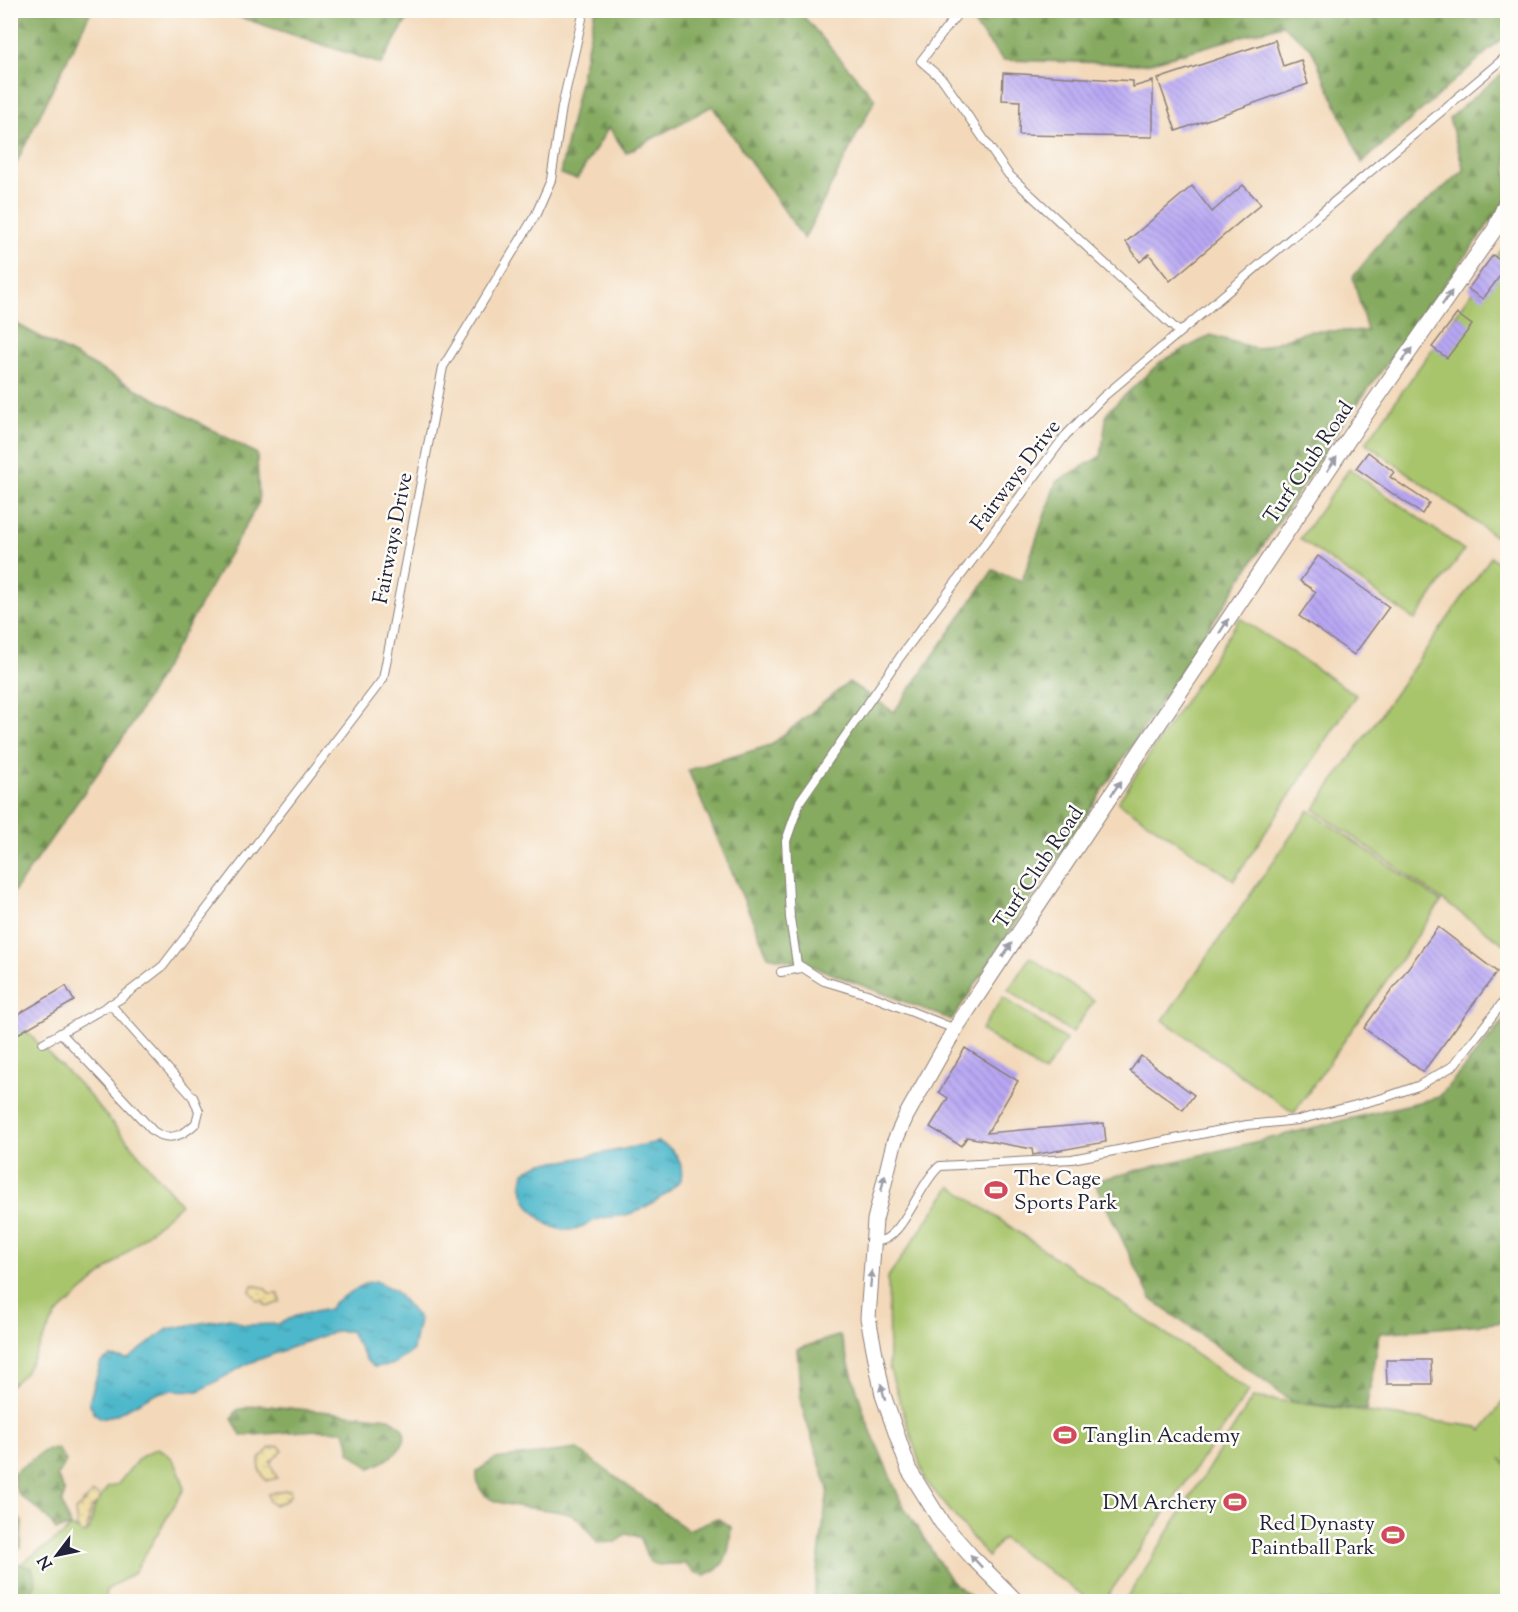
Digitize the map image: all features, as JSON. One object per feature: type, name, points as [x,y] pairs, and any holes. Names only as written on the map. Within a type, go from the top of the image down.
[{"type":"street","name":"Turf Club Road","points":[[1017,1602],[942,1523],[909,1470],[883,1395],[868,1318],[875,1220],[894,1143],[906,1116],[955,1029],[1358,425],[1495,229],[1508,198]]},
{"type":"lane","name":"Fairways Drive","points":[[43,1043],[110,1004],[163,966],[383,679],[443,368],[536,214],[551,180],[562,107],[584,10]]},
{"type":"lane","points":[[959,12],[921,61],[943,80],[986,145],[1016,182],[1179,332]]},
{"type":"lane","name":"Fairways Drive","points":[[801,969],[797,964],[790,918],[786,841],[800,801],[900,657],[1065,436],[1103,397],[1508,54]]},
{"type":"lane","points":[[781,972],[801,969],[824,981],[867,994],[955,1029]]},
{"type":"lane","points":[[875,1241],[882,1242],[893,1236],[930,1177],[940,1166],[1071,1159],[1247,1125],[1298,1120],[1418,1086],[1453,1066],[1508,996]]},
{"type":"lane","points":[[61,1033],[153,1131],[174,1137],[190,1129],[196,1124],[199,1111],[188,1090],[110,1004]]},
{"type":"green space","points":[[1507,10],[1507,34],[1362,163],[1311,48],[1282,25],[1145,64],[1003,60],[963,11]]},
{"type":"green space","points":[[10,11],[91,11],[11,174]]},
{"type":"green space","points":[[221,11],[412,11],[381,64]]},
{"type":"green space","points":[[595,11],[799,11],[875,99],[804,239],[712,106],[626,153],[609,127],[577,179],[560,174]]},
{"type":"green space","points":[[1507,69],[1507,199],[1344,422],[952,1020],[807,964],[768,956],[688,770],[771,745],[849,682],[894,712],[993,570],[1022,581],[1056,482],[1101,456],[1107,412],[1160,362],[1211,335],[1257,349],[1308,331],[1367,331],[1353,277],[1385,237],[1464,170],[1449,118]]},
{"type":"green space","points":[[1507,242],[1507,545],[1366,443]]},
{"type":"green space","points":[[11,321],[257,454],[259,502],[131,726],[11,896]]},
{"type":"green space","points":[[1349,469],[1464,550],[1415,620],[1300,539]]},
{"type":"green space","points":[[1491,557],[1508,569],[1507,946],[1314,809]]},
{"type":"green space","points":[[1240,618],[1356,695],[1234,880],[1118,802]]},
{"type":"green space","points":[[1309,810],[1441,902],[1294,1113],[1163,1020]]},
{"type":"green space","points":[[1030,957],[1094,1001],[1072,1033],[1008,990]]},
{"type":"green space","points":[[1003,997],[1066,1040],[1044,1073],[981,1030]]},
{"type":"green space","points":[[10,1015],[81,1086],[181,1204],[56,1315],[25,1373],[11,1385]]},
{"type":"green space","points":[[1507,1017],[1507,1322],[1380,1333],[1366,1410],[1293,1402],[1151,1299],[1094,1181],[1439,1097]]},
{"type":"green space","name":"Tanglin Academy","points":[[951,1186],[1249,1391],[1104,1601],[1091,1601],[1002,1538],[988,1557],[925,1480],[889,1367],[888,1277]]},
{"type":"green space","points":[[840,1335],[866,1419],[902,1504],[951,1581],[977,1601],[813,1601],[828,1489],[801,1404],[797,1349]]},
{"type":"green space","name":"Red Dynasty Paintball Park","points":[[1507,1395],[1507,1466],[1501,1458],[1508,1468],[1507,1601],[1125,1601],[1253,1397],[1479,1427],[1482,1431]]},
{"type":"green space","points":[[259,1405],[389,1418],[404,1432],[404,1439],[401,1446],[388,1459],[370,1468],[349,1452],[350,1444],[344,1431],[316,1430],[241,1436],[232,1418],[237,1410]]},
{"type":"green space","points":[[57,1448],[66,1461],[57,1476],[65,1492],[62,1504],[71,1527],[56,1530],[42,1513],[18,1493],[13,1473],[46,1450]]},
{"type":"green space","points":[[157,1448],[176,1464],[184,1489],[134,1573],[106,1590],[106,1601],[11,1602],[11,1570],[71,1527],[86,1533],[90,1529],[94,1508],[107,1488],[118,1484],[139,1458]]},
{"type":"green space","points":[[577,1449],[688,1530],[717,1518],[731,1527],[727,1557],[724,1562],[705,1575],[694,1572],[685,1564],[656,1564],[648,1557],[641,1538],[627,1533],[616,1542],[597,1543],[580,1520],[568,1514],[501,1503],[487,1497],[479,1487],[477,1471],[495,1459]]},
{"type":"green space","points":[[10,1505],[22,1522],[21,1547],[11,1554]]},
{"type":"green space","points":[[10,1562],[32,1568],[36,1582],[28,1601],[11,1601]]},
{"type":"sand","points":[[252,1285],[265,1288],[269,1294],[279,1294],[280,1302],[270,1306],[265,1305],[263,1300],[258,1301],[250,1291]]},
{"type":"sand","points":[[279,1446],[283,1451],[270,1462],[277,1478],[266,1481],[260,1471],[259,1459],[270,1448]]},
{"type":"sand","points":[[290,1490],[291,1494],[285,1501],[274,1505],[269,1501],[268,1494]]},
{"type":"sand","points":[[93,1493],[98,1495],[100,1501],[90,1509],[87,1532],[82,1534],[77,1527],[75,1511]]},
{"type":"water","points":[[658,1142],[670,1148],[680,1161],[681,1180],[656,1201],[634,1212],[599,1219],[573,1230],[561,1230],[538,1216],[523,1194],[524,1172],[541,1163],[565,1161]]},
{"type":"water","points":[[376,1281],[395,1291],[419,1319],[413,1350],[392,1365],[374,1367],[367,1361],[350,1331],[335,1331],[247,1364],[199,1391],[171,1390],[154,1394],[115,1415],[101,1418],[94,1413],[89,1402],[101,1362],[110,1357],[128,1359],[168,1329],[230,1318],[244,1325],[278,1324],[298,1315],[330,1309],[333,1303],[366,1283]]},
{"type":"building","points":[[1275,40],[1283,66],[1301,60],[1308,84],[1176,131],[1158,79]]},
{"type":"building","points":[[1003,73],[1133,81],[1133,87],[1153,81],[1153,137],[1019,135],[1020,101],[1002,100]]},
{"type":"building","points":[[1243,185],[1261,204],[1170,281],[1149,254],[1140,262],[1126,242],[1192,186],[1212,212]]},
{"type":"building","points":[[1493,255],[1507,266],[1483,299],[1468,289]]},
{"type":"building","points":[[1457,314],[1472,325],[1447,358],[1432,347]]},
{"type":"building","points":[[1368,452],[1394,472],[1390,477],[1429,503],[1422,514],[1356,468]]},
{"type":"building","points":[[1318,556],[1389,607],[1354,655],[1299,616],[1316,592],[1300,581]]},
{"type":"building","points":[[1438,927],[1497,972],[1423,1072],[1364,1028]]},
{"type":"building","points":[[66,986],[74,1001],[16,1035],[10,1026],[10,1019]]},
{"type":"building","points":[[965,1048],[1018,1081],[987,1133],[1104,1123],[1106,1142],[1033,1155],[1032,1149],[967,1137],[961,1146],[930,1127],[948,1098],[939,1092]]},
{"type":"building","points":[[1141,1056],[1194,1095],[1183,1110],[1130,1071]]},
{"type":"building","points":[[1386,1360],[1431,1360],[1432,1384],[1387,1384]]},
{"type":"place","name":"The Cage Sports Park","points":[[996,1190]]},
{"type":"place","name":"Tanglin Academy","points":[[1065,1435]]},
{"type":"place","name":"DM Archery","points":[[1235,1502]]},
{"type":"place","name":"Red Dynasty Paintball Park","points":[[1393,1535]]}]
